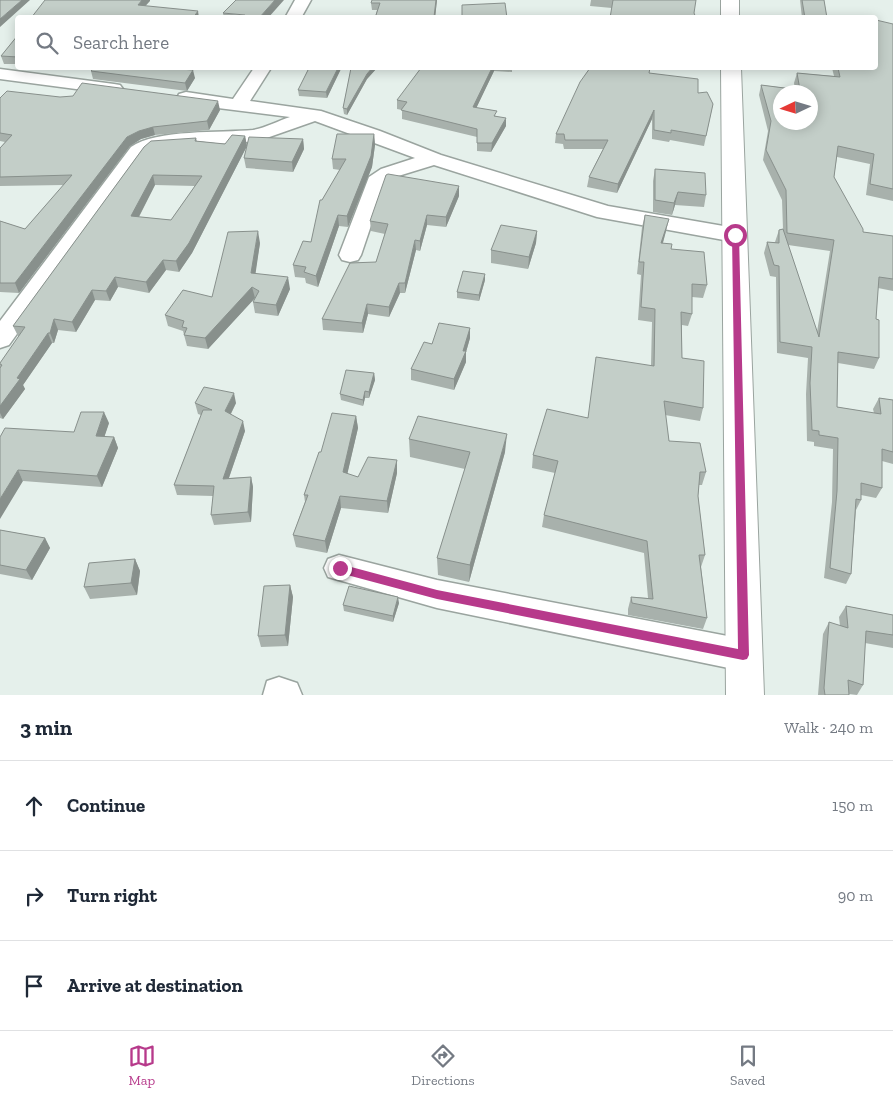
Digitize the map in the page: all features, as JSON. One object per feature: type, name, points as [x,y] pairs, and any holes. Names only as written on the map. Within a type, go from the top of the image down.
[{"type":"main road","points":[[730,0],[730,15]]},
{"type":"main road","points":[[731,70],[745,695]]},
{"type":"street","points":[[295,15],[303,0]]},
{"type":"street","points":[[239,104],[261,70]]},
{"type":"street","points":[[0,74],[136,91]]},
{"type":"street","points":[[165,95],[314,115],[373,135],[434,159],[605,212],[735,235]]},
{"type":"street","points":[[0,339],[138,151],[146,146],[160,142],[258,135],[314,115]]},
{"type":"street","points":[[350,255],[376,181],[388,173],[434,159]]},
{"type":"street","points":[[340,568],[437,594],[743,655]]},
{"type":"building","points":[[0,0],[22,0],[0,19]]},
{"type":"building","points":[[45,0],[142,0],[138,5],[198,11],[195,15],[33,15]]},
{"type":"building","points":[[236,0],[275,0],[262,15],[223,13]]},
{"type":"building","points":[[372,0],[436,0],[434,15],[376,15],[380,3],[371,3]]},
{"type":"building","points":[[613,0],[696,0],[695,15],[610,15]]},
{"type":"building","points":[[802,0],[824,0],[826,15],[804,15]]},
{"type":"building","points":[[505,3],[507,15],[462,15],[462,5]]},
{"type":"building","points":[[878,20],[893,24],[893,189],[870,184],[874,154],[838,146],[834,177],[863,232],[893,236],[893,279],[879,277],[876,319],[879,320],[879,358],[838,352],[837,407],[881,414],[879,398],[893,400],[893,452],[882,449],[882,488],[861,483],[861,500],[856,499],[851,574],[830,568],[837,491],[838,438],[819,435],[819,431],[812,430],[810,383],[812,347],[780,342],[779,266],[774,265],[767,242],[779,243],[779,230],[783,229],[819,337],[834,240],[787,233],[786,190],[766,150],[771,121],[761,85],[773,87],[773,130],[818,130],[818,85],[799,85],[797,73],[840,77],[838,70],[878,70]]},
{"type":"building","points":[[15,39],[15,57],[1,56]]},
{"type":"building","points":[[92,70],[193,70],[185,83]]},
{"type":"building","points":[[308,70],[337,70],[326,92],[298,90]]},
{"type":"building","points":[[351,70],[370,70],[347,109],[343,108]]},
{"type":"building","points":[[420,70],[491,70],[473,107],[497,111],[494,116],[506,118],[492,143],[477,143],[477,129],[401,110],[407,102],[397,100]]},
{"type":"building","points":[[589,70],[650,70],[649,73],[698,79],[698,93],[707,92],[713,104],[706,136],[671,130],[671,133],[654,130],[654,110],[618,184],[589,177],[608,140],[565,140],[564,134],[556,134],[580,82]]},
{"type":"building","points":[[82,83],[218,101],[207,121],[153,127],[127,137],[15,283],[0,283],[0,221],[25,229],[72,175],[0,177],[0,148],[12,135],[0,133],[0,98],[7,91],[60,97],[73,96]]},
{"type":"building","points":[[337,134],[374,134],[371,156],[347,216],[338,215],[316,276],[304,272],[306,267],[293,265],[303,241],[311,242],[320,200],[322,200],[346,159],[332,159]]},
{"type":"building","points":[[232,135],[245,136],[189,243],[176,261],[163,260],[146,282],[115,277],[106,291],[92,290],[72,322],[54,319],[50,333],[48,333],[17,378],[20,379],[0,406],[0,368],[2,365],[0,363],[25,327],[13,326],[144,147],[151,141],[196,138],[195,141],[225,144]],"holes":[[[153,175],[202,176],[171,220],[131,216]]]},
{"type":"building","points":[[249,137],[303,139],[292,162],[244,158]]},
{"type":"building","points":[[655,169],[705,173],[706,195],[678,192],[674,203],[655,200]]},
{"type":"building","points":[[386,175],[459,186],[446,217],[427,215],[420,241],[415,240],[405,283],[399,283],[389,307],[367,304],[362,323],[322,319],[350,263],[376,262],[388,224],[370,221]]},
{"type":"building","points":[[645,215],[669,219],[661,243],[672,244],[671,249],[704,252],[707,285],[692,284],[692,314],[681,312],[682,358],[704,361],[703,408],[664,401],[669,441],[700,443],[706,472],[700,472],[698,496],[705,555],[699,555],[707,618],[632,603],[631,597],[653,599],[647,541],[544,515],[558,461],[533,455],[547,409],[588,418],[596,357],[654,366],[655,309],[641,307],[644,262],[639,262]]},
{"type":"building","points":[[501,225],[537,231],[529,257],[491,250]]},
{"type":"building","points":[[258,231],[251,273],[288,277],[276,305],[253,302],[259,291],[252,287],[205,338],[184,335],[187,328],[182,327],[184,321],[165,315],[183,290],[212,297],[228,232]]},
{"type":"building","points":[[463,271],[485,274],[479,295],[457,292]]},
{"type":"building","points":[[439,323],[470,328],[463,351],[466,351],[454,379],[411,369],[424,342],[432,344]]},
{"type":"building","points":[[346,370],[374,373],[369,392],[365,391],[363,400],[340,394]]},
{"type":"building","points":[[204,387],[234,393],[225,411],[243,421],[223,479],[251,477],[248,512],[211,515],[214,486],[174,485],[203,410],[212,410],[195,403]]},
{"type":"building","points":[[81,412],[104,412],[96,436],[114,437],[97,476],[18,470],[0,499],[0,437],[5,428],[74,432]]},
{"type":"building","points":[[332,413],[356,416],[343,472],[358,477],[368,457],[397,460],[387,501],[340,496],[325,541],[293,535],[308,495],[304,495],[319,452],[321,452]]},
{"type":"building","points":[[418,416],[507,434],[470,565],[437,558],[470,452],[409,439]]},
{"type":"building","points":[[0,530],[45,538],[26,570],[0,565]]},
{"type":"building","points":[[135,559],[131,583],[84,587],[89,563]]},
{"type":"building","points":[[290,585],[285,635],[258,636],[264,586]]},
{"type":"building","points":[[349,586],[398,597],[393,616],[343,605]]},
{"type":"building","points":[[846,606],[893,615],[893,635],[866,631],[863,685],[848,680],[849,695],[825,695],[829,622],[848,628]]},
{"type":"route","points":[[340,568],[437,594],[743,655],[735,235]]}]
